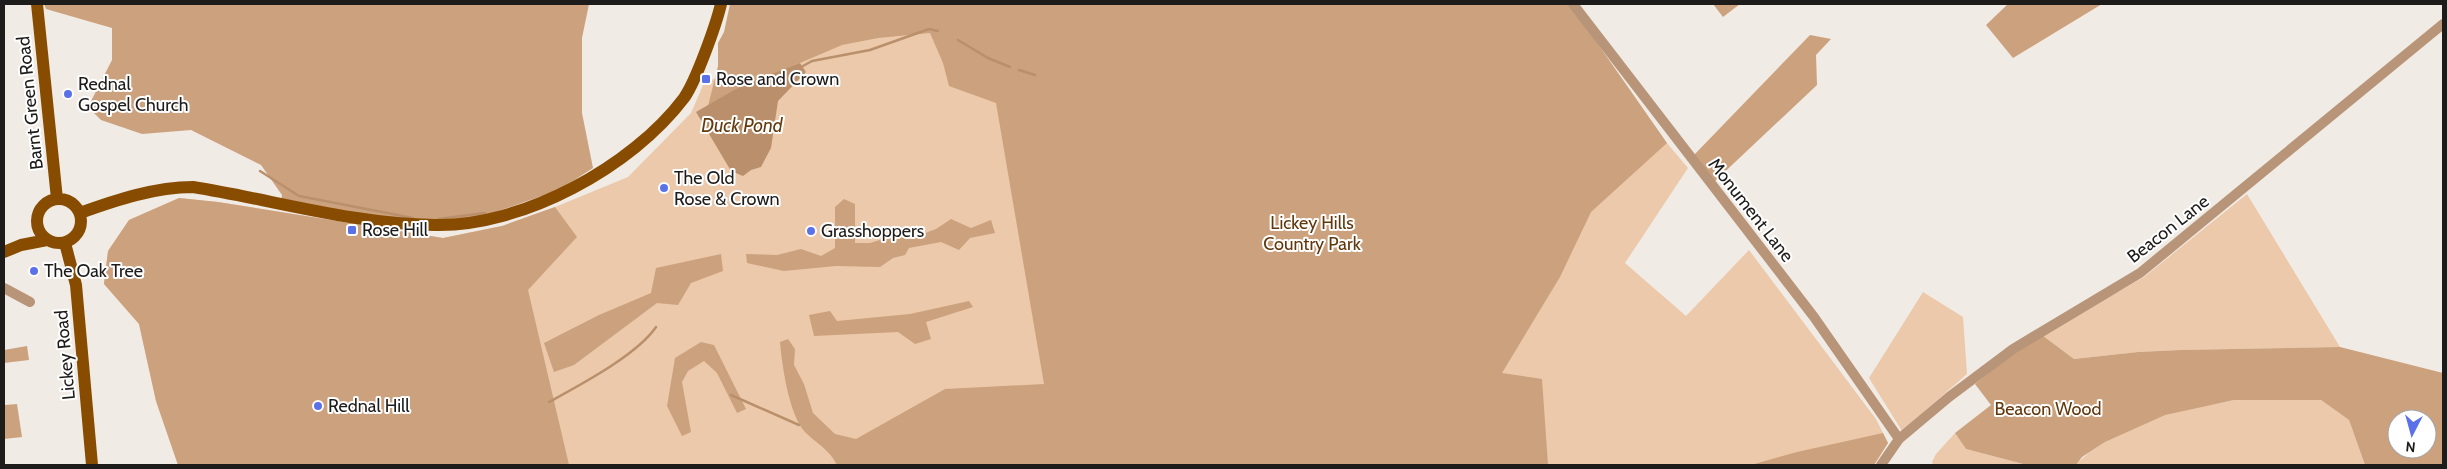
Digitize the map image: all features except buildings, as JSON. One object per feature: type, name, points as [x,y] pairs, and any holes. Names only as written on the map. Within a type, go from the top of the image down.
[{"type":"main road","name":"Barnt Green Road","points":[[37,4],[57,199]]},
{"type":"main road","points":[[80,213],[111,202],[174,187],[193,187],[333,214],[406,224],[438,225],[488,219],[520,211],[591,179],[618,161],[656,129],[685,97],[715,27],[721,4]]},
{"type":"main road","points":[[57,199],[70,202],[80,213],[78,232],[65,242],[53,243],[39,232],[37,215],[48,202],[57,199]]},
{"type":"main road","points":[[20,244],[37,225]]},
{"type":"main road","points":[[4,252],[20,244],[47,240]]},
{"type":"main road","name":"Lickey Road","points":[[65,242],[76,285],[92,465]]},
{"type":"street","name":"Monument Lane","points":[[1573,4],[1814,317],[1899,440]]},
{"type":"street","name":"Beacon Lane","points":[[1880,465],[1899,440],[1949,397],[2013,348],[2140,273],[2443,24]]},
{"type":"street","points":[[4,288],[30,302]]},
{"type":"green space","points":[[44,4],[589,4],[582,38],[582,113],[593,168],[559,190],[484,216],[434,222],[378,218],[281,201],[282,195],[261,165],[191,130],[142,134],[101,120],[88,107],[112,60],[112,28],[46,9]]},
{"type":"green space","points":[[730,4],[1570,4],[1667,143],[1591,212],[1560,277],[1502,373],[1542,379],[1548,465],[837,465],[827,451],[805,432],[799,424],[791,402],[780,342],[788,339],[795,349],[794,365],[804,384],[813,413],[835,434],[856,439],[945,389],[1044,384],[996,103],[949,86],[943,63],[930,33],[878,38],[842,45],[741,86],[708,106],[718,66],[718,43],[724,32]]},
{"type":"green space","name":"Lickey Hills Country Park","points":[[905,4],[1667,143],[1688,168],[1625,263],[1686,316],[1749,250],[1876,419],[1888,443],[1874,465],[178,465],[156,401],[139,324],[104,284],[108,251],[129,220],[179,198],[218,202],[443,238],[502,226],[555,207],[628,177],[691,113],[704,83]]},
{"type":"green space","points":[[1713,4],[1740,4],[1723,17]]},
{"type":"green space","points":[[2008,4],[2102,4],[2013,58],[1986,25]]},
{"type":"green space","points":[[1810,35],[1831,39],[1816,55],[1817,85],[1715,181],[1694,155]]},
{"type":"green space","points":[[2247,194],[2340,347],[2180,350],[2138,352],[2074,359],[2042,335],[2144,277]]},
{"type":"green space","points":[[179,198],[218,202],[443,238],[502,226],[555,207],[577,237],[528,290],[569,465],[178,465],[156,401],[139,324],[104,284],[108,251],[129,220]]},
{"type":"green space","points":[[844,199],[855,204],[855,243],[870,243],[896,235],[909,239],[936,229],[951,219],[971,228],[991,220],[995,233],[970,238],[959,250],[941,242],[909,248],[905,255],[893,258],[880,267],[836,266],[784,271],[747,263],[746,254],[777,255],[801,249],[821,256],[835,248],[835,207]]},
{"type":"green space","points":[[721,254],[723,271],[691,283],[678,305],[657,303],[574,365],[554,372],[544,343],[599,315],[651,293],[656,268]]},
{"type":"green space","points":[[1923,292],[1963,317],[1967,374],[1902,431],[1869,378]]},
{"type":"green space","points":[[969,301],[973,307],[926,322],[931,339],[915,344],[898,332],[814,336],[809,315],[830,311],[837,321],[910,314]]},
{"type":"green space","name":"Beacon Wood","points":[[2042,335],[2074,359],[2138,352],[2180,350],[2340,347],[2443,373],[2443,465],[2365,465],[2349,420],[2321,400],[2234,400],[2165,415],[2105,442],[2082,457],[2076,465],[2027,465],[1966,449],[1955,433],[1991,405],[1975,384],[2019,349]]},
{"type":"green space","points":[[701,342],[714,345],[746,409],[737,413],[717,373],[704,361],[688,371],[682,382],[691,432],[682,436],[667,406],[675,358]]},
{"type":"green space","points":[[27,346],[29,360],[4,363],[4,350]]},
{"type":"green space","points":[[4,400],[5,405],[17,404],[22,437],[4,439]]},
{"type":"green space","points":[[2234,400],[2321,400],[2349,420],[2365,465],[2076,465],[2105,442],[2156,417]]},
{"type":"green space","points":[[1883,433],[1888,443],[1874,465],[1751,465],[1797,452]]},
{"type":"green space","points":[[1955,433],[1966,449],[2027,465],[1933,465],[1932,462],[1936,454]]},
{"type":"water","name":"Duck Pond","points":[[800,63],[806,72],[778,101],[771,148],[761,167],[751,170],[743,176],[731,171],[696,112],[741,86]]},
{"type":"waterway","points":[[803,66],[812,61],[870,50],[929,29],[938,31]]},
{"type":"waterway","points":[[958,40],[988,58],[1010,67]]},
{"type":"waterway","points":[[1019,70],[1035,75]]},
{"type":"waterway","points":[[260,171],[299,196],[413,218]]},
{"type":"waterway","points":[[438,219],[485,213]]},
{"type":"waterway","points":[[549,402],[622,359],[647,338],[656,327]]},
{"type":"waterway","points":[[731,395],[799,425]]},
{"type":"place","name":"Rose and Crown","points":[[706,79]]},
{"type":"place","name":"Rednal Gospel Church","points":[[68,94]]},
{"type":"place","name":"The Old Rose & Crown","points":[[664,188]]},
{"type":"place","name":"Rose Hill","points":[[352,230]]},
{"type":"place","name":"Grasshoppers","points":[[811,231]]},
{"type":"place","name":"The Oak Tree","points":[[34,271]]},
{"type":"place","name":"Rednal Hill","points":[[318,406]]}]
